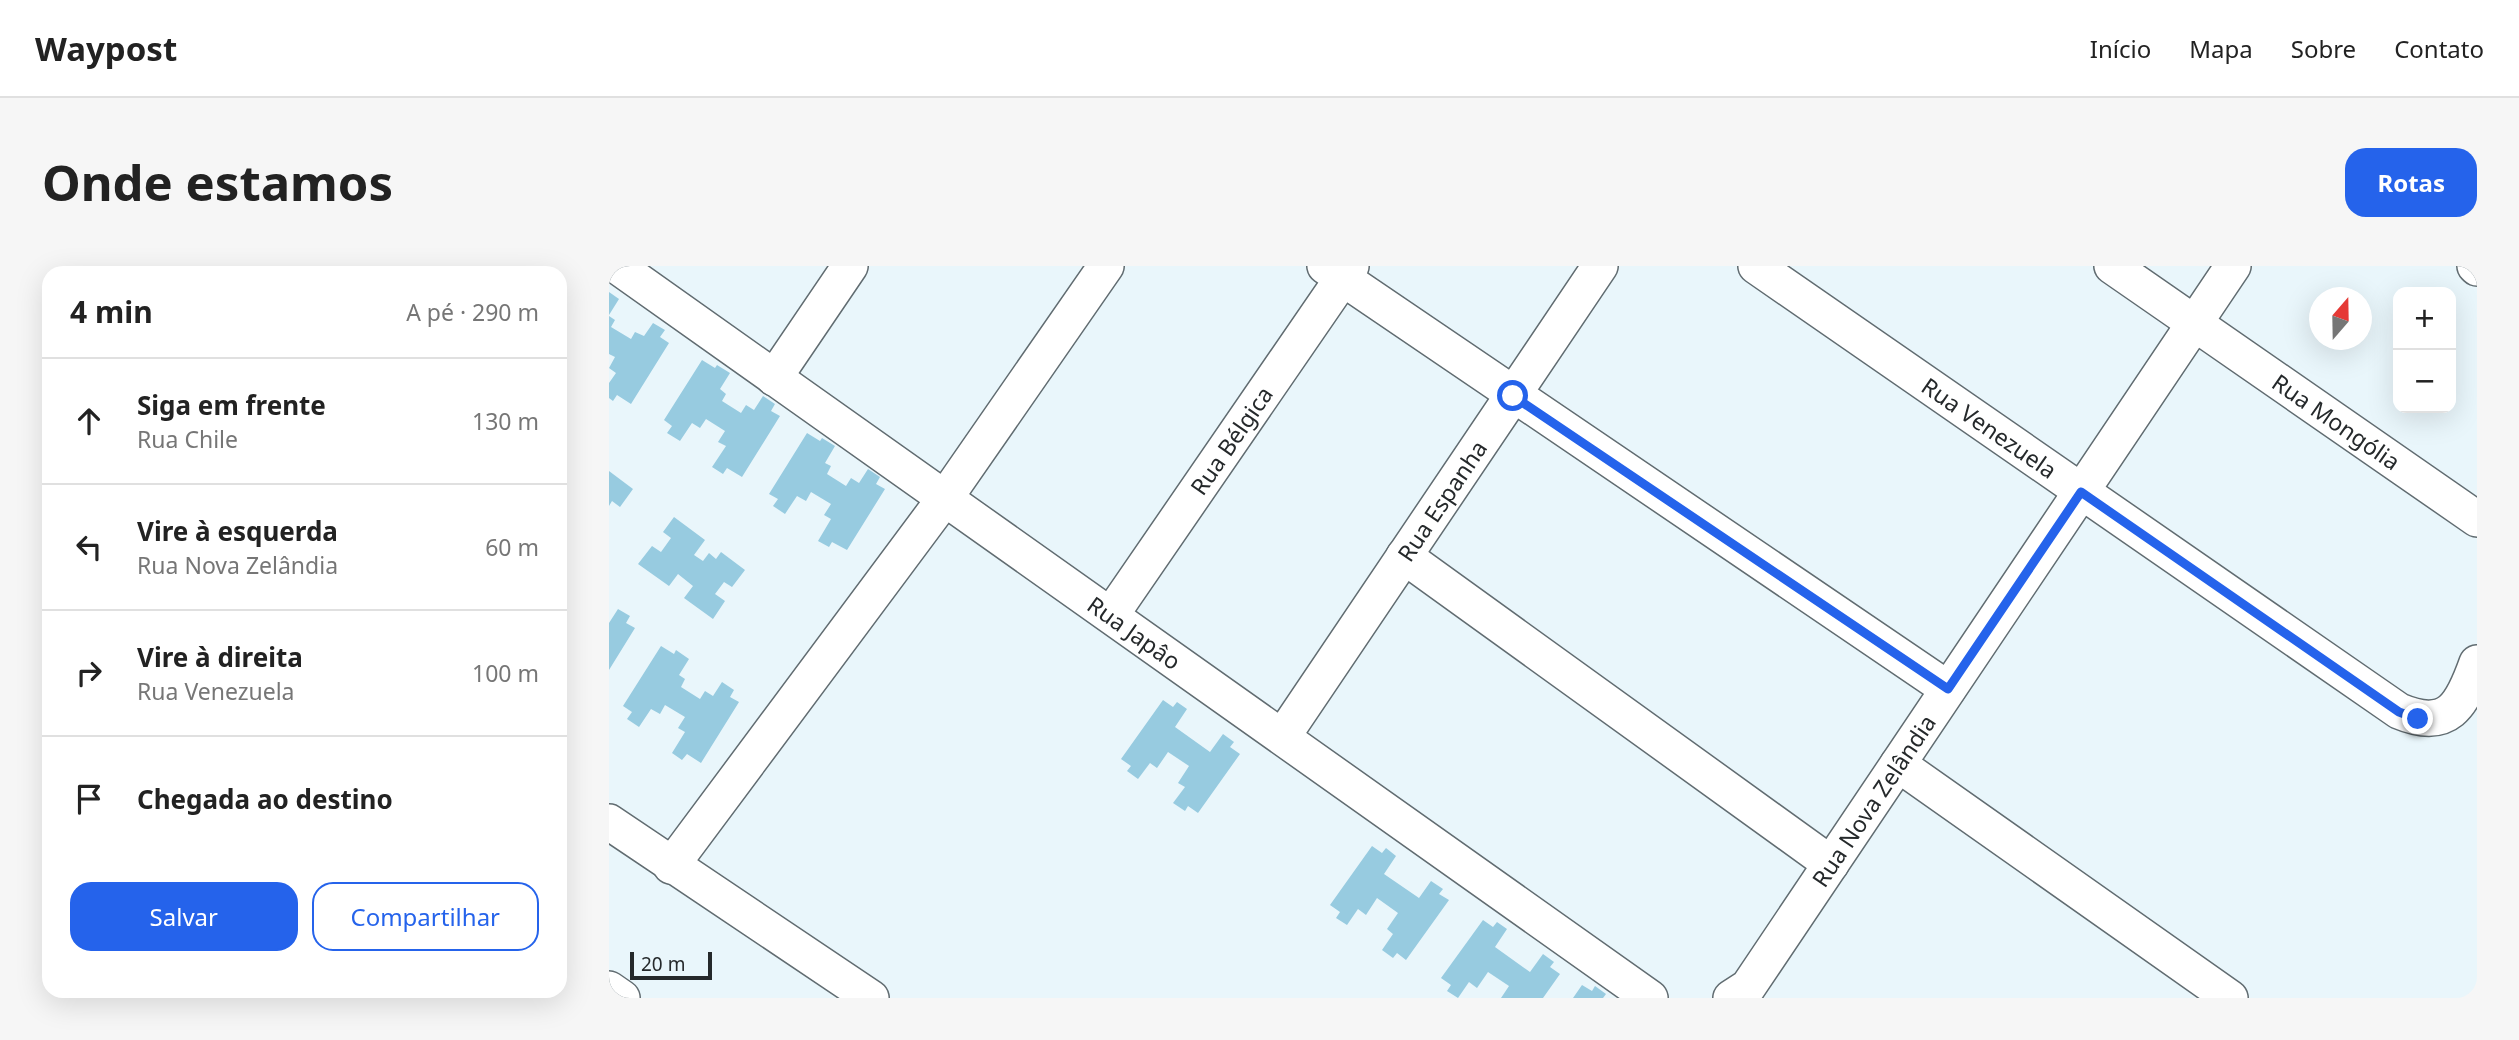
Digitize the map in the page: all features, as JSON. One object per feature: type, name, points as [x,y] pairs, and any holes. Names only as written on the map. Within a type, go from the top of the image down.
[{"type":"street","name":"Rua Japâo","points":[[617,266],[1650,998]]},
{"type":"street","points":[[774,378],[851,266]]},
{"type":"street","points":[[671,866],[945,498],[1106,266]]},
{"type":"street","name":"Rua Espanha","points":[[1283,736],[1600,266]]},
{"type":"street","name":"Rua Venezuela","points":[[1756,266],[2399,712],[2418,719],[2435,719],[2453,709],[2466,694],[2477,663]]},
{"type":"street","name":"Rua Mongólia","points":[[2112,266],[2477,519]]},
{"type":"street","name":"Rua Nova Zelândia","points":[[1739,993],[1831,864],[2233,266]]},
{"type":"street","points":[[1339,270],[1513,396],[1948,689]]},
{"type":"street","name":"Rua Bélgica","points":[[1111,615],[1339,270]]},
{"type":"street","points":[[1404,556],[1831,864]]},
{"type":"street","points":[[1898,764],[2230,998]]},
{"type":"street","points":[[609,822],[871,998]]},
{"type":"street","points":[[609,989],[622,998]]},
{"type":"building","points":[[609,292],[619,299],[609,315]]},
{"type":"building","points":[[609,316],[615,320],[611,327],[631,339],[635,332],[644,336],[653,323],[665,330],[660,337],[669,343],[631,404],[617,395],[613,401],[609,398],[609,383],[616,373],[609,368],[615,357],[609,354]]},
{"type":"building","points":[[702,360],[730,373],[720,389],[726,394],[722,401],[741,413],[746,405],[754,410],[763,396],[775,404],[771,411],[780,416],[742,477],[727,468],[723,474],[712,467],[726,446],[718,442],[725,431],[706,419],[700,428],[692,423],[680,441],[667,433],[672,426],[664,420]]},
{"type":"building","points":[[807,433],[835,446],[825,463],[831,466],[827,474],[846,486],[851,478],[859,483],[868,469],[880,477],[876,484],[885,489],[847,550],[832,542],[829,547],[818,541],[831,519],[824,515],[831,504],[811,492],[806,501],[797,496],[785,514],[773,506],[778,499],[769,494]]},
{"type":"building","points":[[609,471],[633,489],[620,507],[612,501],[609,506]]},
{"type":"building","points":[[674,517],[705,540],[694,555],[703,561],[709,553],[716,559],[721,552],[745,570],[732,587],[724,582],[715,594],[725,601],[713,619],[684,598],[693,586],[678,574],[669,586],[638,564],[652,546],[661,552],[671,538],[663,532]]},
{"type":"building","points":[[618,609],[630,616],[626,623],[635,628],[609,670],[609,623]]},
{"type":"building","points":[[661,646],[674,654],[676,650],[689,659],[679,675],[685,679],[681,687],[700,699],[705,691],[713,696],[722,682],[734,690],[730,697],[739,702],[701,763],[687,754],[682,760],[672,753],[685,732],[678,728],[685,717],[665,705],[660,714],[651,709],[639,727],[627,719],[632,712],[623,706]]},
{"type":"building","points":[[1163,700],[1173,707],[1177,702],[1187,709],[1175,727],[1210,752],[1223,734],[1234,742],[1230,747],[1240,754],[1198,813],[1188,806],[1185,811],[1173,803],[1185,787],[1178,783],[1189,766],[1168,752],[1157,768],[1150,763],[1138,779],[1127,771],[1131,766],[1121,759]]},
{"type":"building","points":[[1372,846],[1382,853],[1386,848],[1396,856],[1384,874],[1419,898],[1431,881],[1443,889],[1439,894],[1449,900],[1406,960],[1397,953],[1393,958],[1382,950],[1393,934],[1387,929],[1398,913],[1377,898],[1366,915],[1358,909],[1347,925],[1336,918],[1340,912],[1330,905]]},
{"type":"building","points":[[1483,920],[1493,927],[1497,922],[1507,929],[1495,947],[1530,972],[1543,954],[1554,962],[1550,967],[1560,974],[1543,998],[1501,998],[1509,986],[1488,972],[1477,988],[1469,982],[1458,998],[1447,991],[1451,985],[1441,978]]},
{"type":"building","points":[[1582,985],[1592,991],[1595,986],[1606,994],[1603,998],[1573,998]]},
{"type":"route","points":[[1513,396],[1948,689],[2081,492],[2399,712],[2418,719]]}]
